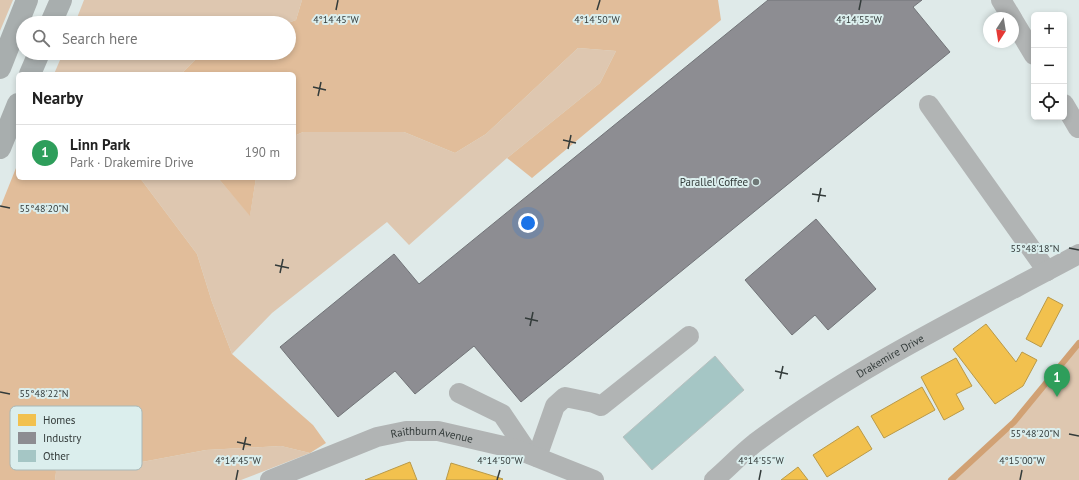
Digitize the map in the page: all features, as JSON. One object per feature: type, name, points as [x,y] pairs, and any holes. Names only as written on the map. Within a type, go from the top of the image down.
[{"type":"main road","points":[[21,16],[27,0]]},
{"type":"main road","points":[[54,16],[61,0]]},
{"type":"main road","points":[[0,68],[16,28]]},
{"type":"main road","points":[[31,72],[36,60]]},
{"type":"main road","points":[[0,148],[16,109]]},
{"type":"street","points":[[1001,0],[1008,12]]},
{"type":"street","points":[[1019,30],[1031,50]]},
{"type":"street","points":[[929,104],[1047,271]]},
{"type":"street","points":[[1067,109],[1079,128]]},
{"type":"street","name":"Drakemire Drive","points":[[714,480],[754,444],[824,395],[1079,254]]},
{"type":"street","points":[[459,393],[502,414],[533,456],[555,406],[565,397],[594,403],[601,406],[689,336]]},
{"type":"street","name":"Raithburn Avenue","points":[[270,480],[377,437],[406,431],[438,431],[516,449],[594,480]]},
{"type":"shaded area","points":[[0,0],[13,0],[0,31]]},
{"type":"shaded area","points":[[84,0],[302,0],[296,20],[296,16],[78,16]]},
{"type":"shaded area","points":[[302,0],[718,0],[721,20],[532,178],[507,158],[600,83],[616,51],[578,48],[486,134],[455,153],[404,132],[303,132],[296,135],[296,72],[183,72],[195,60],[296,60],[296,20]]},
{"type":"shaded area","points":[[578,48],[616,51],[600,83],[507,158],[409,245],[387,222],[272,313],[232,354],[212,302],[197,254],[142,180],[220,180],[250,215],[256,180],[296,180],[296,135],[303,132],[404,132],[455,153],[486,134]]},
{"type":"shaded area","points":[[60,60],[195,60],[183,72],[55,72]]},
{"type":"shaded area","points":[[16,168],[16,180],[142,180],[197,254],[212,302],[232,354],[313,425],[326,443],[310,453],[281,446],[206,450],[142,462],[142,406],[10,406],[10,470],[56,470],[55,480],[0,480],[0,208]]},
{"type":"shaded area","points":[[220,180],[256,180],[250,216]]},
{"type":"shaded area","points":[[1079,343],[1079,480],[952,480],[1014,422]]},
{"type":"shaded area","points":[[281,446],[310,453],[241,480],[55,480],[55,470],[142,470],[142,462],[206,450]]},
{"type":"building: Homes","points":[[1048,297],[1063,305],[1041,347],[1026,339]]},
{"type":"building: Homes","points":[[986,324],[1016,362],[1022,352],[1037,360],[1023,386],[995,404],[953,349]]},
{"type":"building: Homes","points":[[956,358],[972,386],[956,394],[964,409],[944,420],[921,377]]},
{"type":"building: Homes","points":[[922,387],[935,410],[884,438],[871,416]]},
{"type":"building: Homes","points":[[858,426],[872,449],[827,477],[813,455]]},
{"type":"building: Homes","points":[[410,462],[417,480],[365,480]]},
{"type":"building: Homes","points":[[451,463],[503,479],[446,480]]},
{"type":"building: Homes","points":[[798,467],[808,480],[781,480]]},
{"type":"building: Industry","points":[[768,0],[922,0],[913,7],[950,52],[521,402],[474,346],[415,394],[395,371],[338,417],[280,347],[394,254],[419,284]]},
{"type":"building: Industry","points":[[816,219],[876,289],[828,330],[815,315],[792,335],[745,280]]},
{"type":"building: Other","points":[[715,356],[744,390],[652,470],[623,437]]},
{"type":"waterway","points":[[951,480],[1014,422],[1079,343]]},
{"type":"place","name":"Parallel Coffee","points":[[756,182]]},
{"type":"place","name":"Linn Park","points":[[1057,397]]}]
